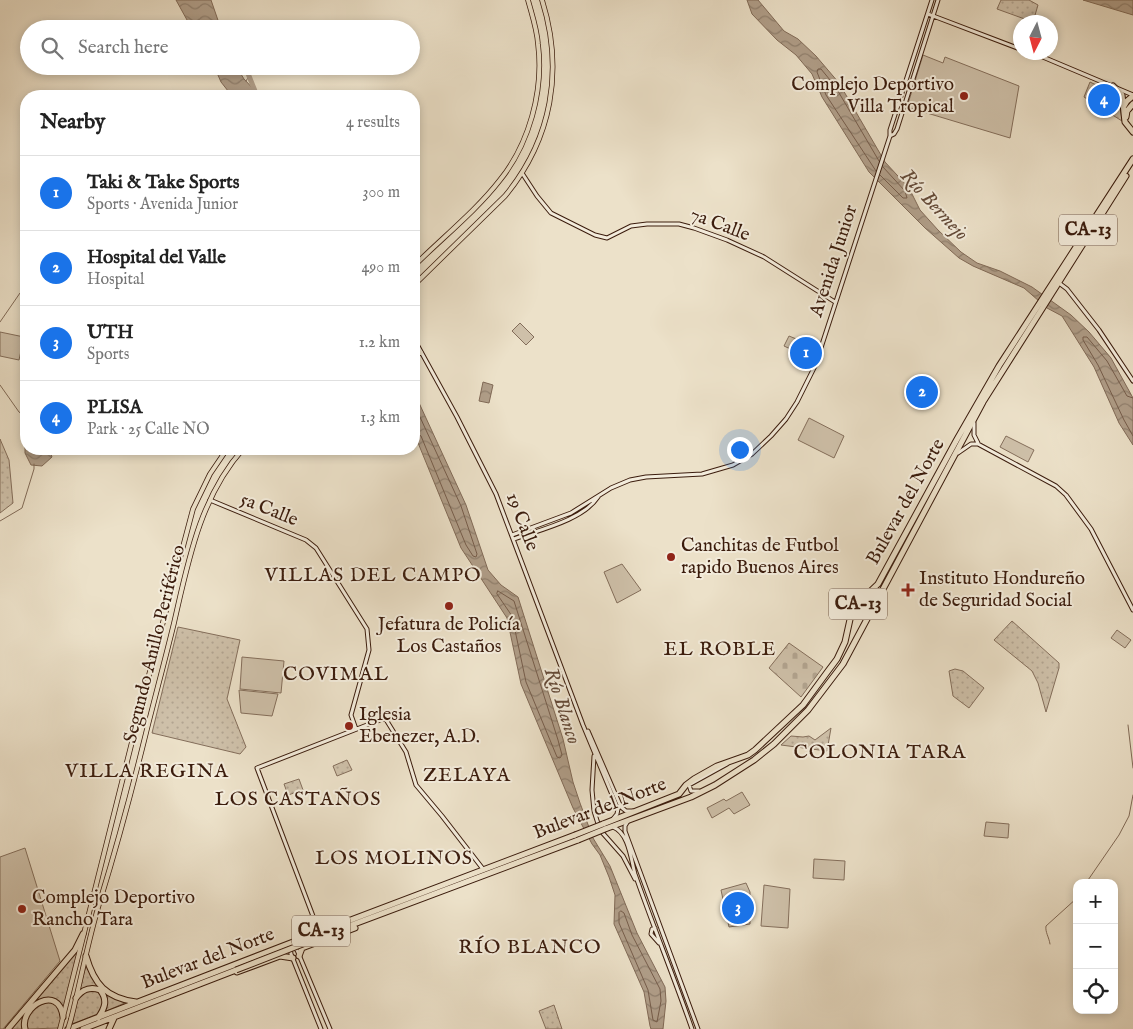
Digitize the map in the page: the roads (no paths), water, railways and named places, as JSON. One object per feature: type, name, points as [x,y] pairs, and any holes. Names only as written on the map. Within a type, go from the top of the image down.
[{"type":"highway","points":[[1113,86],[1122,95],[1125,122],[1133,132]]},
{"type":"highway","points":[[1124,106],[1126,101],[1133,96]]},
{"type":"highway","points":[[1133,104],[1126,111],[1126,115],[1129,124],[1133,127]]},
{"type":"highway","points":[[1124,173],[1133,152]]},
{"type":"highway","name":"Bulevar del Norte","points":[[1055,286],[1133,159]]},
{"type":"highway","name":"Bulevar del Norte","points":[[607,826],[637,811],[679,794],[689,782],[717,766],[748,755],[803,706],[837,659],[845,642],[851,615],[861,600],[878,584],[989,383],[1095,227],[1133,165]]},
{"type":"highway","name":"Bulevar del Norte","points":[[86,1029],[577,837],[692,797],[754,760],[774,744],[800,718],[842,664],[952,457],[1040,308]]},
{"type":"highway","points":[[800,718],[842,663],[866,618],[870,608],[868,603],[862,602],[853,616],[848,640],[837,659]]},
{"type":"highway","name":"Bulevar del Norte","points":[[68,1029],[483,869],[577,837]]},
{"type":"highway","points":[[297,942],[298,948],[302,948],[364,924],[371,918]]},
{"type":"highway","points":[[240,962],[291,945],[353,919]]},
{"type":"highway","points":[[8,1029],[75,950],[83,934]]},
{"type":"highway","points":[[283,948],[287,950],[284,956]]},
{"type":"highway","points":[[299,956],[302,948]]},
{"type":"highway","points":[[86,956],[90,970],[100,986],[117,998],[139,1002]]},
{"type":"highway","points":[[233,971],[239,972],[280,956],[292,958]]},
{"type":"highway","points":[[76,998],[84,990],[95,988],[100,990],[105,1000],[104,1009],[98,1018]]},
{"type":"highway","points":[[25,1029],[24,1024],[28,1013],[34,1006],[45,1000],[56,1001],[60,1004],[62,1020]]},
{"type":"highway","points":[[109,1029],[114,1017]]},
{"type":"main road","points":[[420,260],[488,194],[508,169],[524,139],[535,107],[539,76],[539,46],[528,0]]},
{"type":"main road","points":[[420,279],[505,196],[522,173],[534,152],[548,111],[553,77],[552,36],[542,0]]},
{"type":"main road","name":"Avenida Junior","points":[[513,537],[571,513],[617,485],[638,478],[702,474],[722,470],[752,454],[786,419],[815,366],[932,0]]},
{"type":"main road","name":"Avenida Junior","points":[[890,136],[897,130],[938,0]]},
{"type":"main road","points":[[928,14],[1013,46]]},
{"type":"main road","points":[[1048,60],[1133,96]]},
{"type":"main road","name":"7a Calle","points":[[522,173],[551,213],[595,235],[607,238],[631,226],[647,224],[664,223],[694,228],[727,240],[764,257],[835,302]]},
{"type":"main road","points":[[1055,286],[1067,289],[1099,330],[1133,381]]},
{"type":"main road","name":"19 Calle","points":[[421,353],[487,474],[513,537],[594,752],[621,807],[626,811],[637,811]]},
{"type":"main road","points":[[974,419],[974,434],[978,444]]},
{"type":"main road","points":[[952,457],[966,446],[978,444],[1056,486],[1077,508],[1091,529],[1133,610]]},
{"type":"main road","name":"Segundo Anillo Periférico","points":[[60,1029],[144,690],[193,509],[213,468],[223,455]]},
{"type":"main road","name":"Segundo Anillo Periférico","points":[[68,1029],[100,901],[112,864],[184,577],[204,513],[225,473],[238,455]]},
{"type":"main road","name":"5a Calle","points":[[210,500],[306,540],[316,548],[363,621],[367,629],[370,650],[352,714],[356,729]]},
{"type":"main road","points":[[178,567],[182,570],[187,569]]},
{"type":"main road","points":[[175,576],[180,575],[184,577]]},
{"type":"main road","points":[[319,932],[257,768],[356,729],[385,718],[406,752],[416,785],[483,869]]},
{"type":"main road","name":"19 Calle","points":[[583,725],[591,737],[618,809],[616,817],[607,826]]},
{"type":"main road","points":[[594,752],[592,779],[594,811],[600,830],[620,853],[639,884]]},
{"type":"main road","points":[[748,755],[692,783],[689,785],[690,790],[698,791],[754,760]]},
{"type":"main road","points":[[592,779],[604,773]]},
{"type":"main road","points":[[630,820],[623,830],[639,884],[690,1024],[695,1029]]},
{"type":"main road","points":[[607,826],[623,830]]},
{"type":"main road","points":[[623,830],[672,959],[695,1029]]},
{"type":"main road","points":[[620,853],[630,854]]},
{"type":"main road","points":[[630,854],[638,875],[642,878]]},
{"type":"main road","points":[[102,861],[106,867],[112,864]]},
{"type":"main road","points":[[655,928],[659,929],[672,959]]},
{"type":"main road","points":[[291,945],[297,950],[330,1029]]},
{"type":"main road","points":[[291,945],[290,952],[292,958],[321,1029]]},
{"type":"water","points":[[176,0],[211,0],[218,20],[187,20]]},
{"type":"water","points":[[747,0],[758,0],[784,31],[798,39],[816,56],[839,83],[885,162],[909,188],[920,210],[938,230],[961,252],[977,263],[1000,271],[1032,287],[1071,315],[1089,332],[1111,358],[1133,398],[1133,445],[1119,423],[1094,367],[1062,316],[1047,308],[1024,288],[959,258],[925,228],[869,172],[822,97],[812,74],[796,55],[777,40],[752,14]]},
{"type":"water","points":[[1083,0],[1133,0],[1133,15]]},
{"type":"water","points":[[218,75],[242,75],[254,90],[227,90]]},
{"type":"water","points":[[483,382],[493,385],[489,403],[479,401]]},
{"type":"water","points":[[420,405],[466,505],[488,570],[501,585],[518,597],[563,739],[573,782],[593,838],[610,866],[637,933],[665,987],[666,1001],[663,1029],[651,1029],[644,992],[614,924],[615,895],[609,877],[600,855],[573,808],[521,684],[507,618],[461,548],[420,448]]},
{"type":"water","points":[[26,455],[51,455],[52,457],[42,466],[31,465]]},
{"type":"waterway","name":"Río Blanco","points":[[249,75],[255,90]]},
{"type":"waterway","name":"Río Blanco","points":[[246,81],[249,76]]},
{"type":"waterway","points":[[0,322],[20,293]]},
{"type":"waterway","points":[[0,385],[20,413]]},
{"type":"waterway","points":[[0,521],[22,508],[34,464]]},
{"type":"waterway","points":[[1128,725],[1133,768]]},
{"type":"waterway","points":[[1089,879],[1119,835],[1129,816],[1133,795]]},
{"type":"waterway","points":[[1050,944],[1046,926],[1073,902]]},
{"type":"place","name":"Complejo Deportivo Villa Tropical","points":[[964,96]]},
{"type":"place","name":"PLISA","points":[[1104,100]]},
{"type":"place","name":"Taki & Take Sports","points":[[806,353]]},
{"type":"place","name":"Hospital del Valle","points":[[922,392]]},
{"type":"place","name":"Canchitas de Futbol rapido Buenos Aires","points":[[671,557]]},
{"type":"place","name":"Instituto Hondureño de Seguridad Social","points":[[908,590]]},
{"type":"place","name":"Jefatura de Policía Los Castaños","points":[[449,606]]},
{"type":"place","name":"Iglesia Ebenezer, A.D.","points":[[349,726]]},
{"type":"place","name":"UTH","points":[[738,908]]},
{"type":"place","name":"Complejo Deportivo Rancho Tara","points":[[22,909]]},
{"type":"district","name":"VILLAS DEL CAMPO","points":[[373,575]]},
{"type":"district","name":"EL ROBLE","points":[[720,649]]},
{"type":"district","name":"COVIMAL","points":[[336,674]]},
{"type":"district","name":"COLONIA TARA","points":[[880,752]]},
{"type":"district","name":"VILLA REGINA","points":[[147,771]]},
{"type":"district","name":"ZELAYA","points":[[467,775]]},
{"type":"district","name":"LOS CASTAÑOS","points":[[298,799]]},
{"type":"district","name":"LOS MOLINOS","points":[[394,858]]},
{"type":"district","name":"RÍO BLANCO","points":[[530,947]]},
{"type":"water label","name":"Río Bermejo","points":[[934,205]]}]
